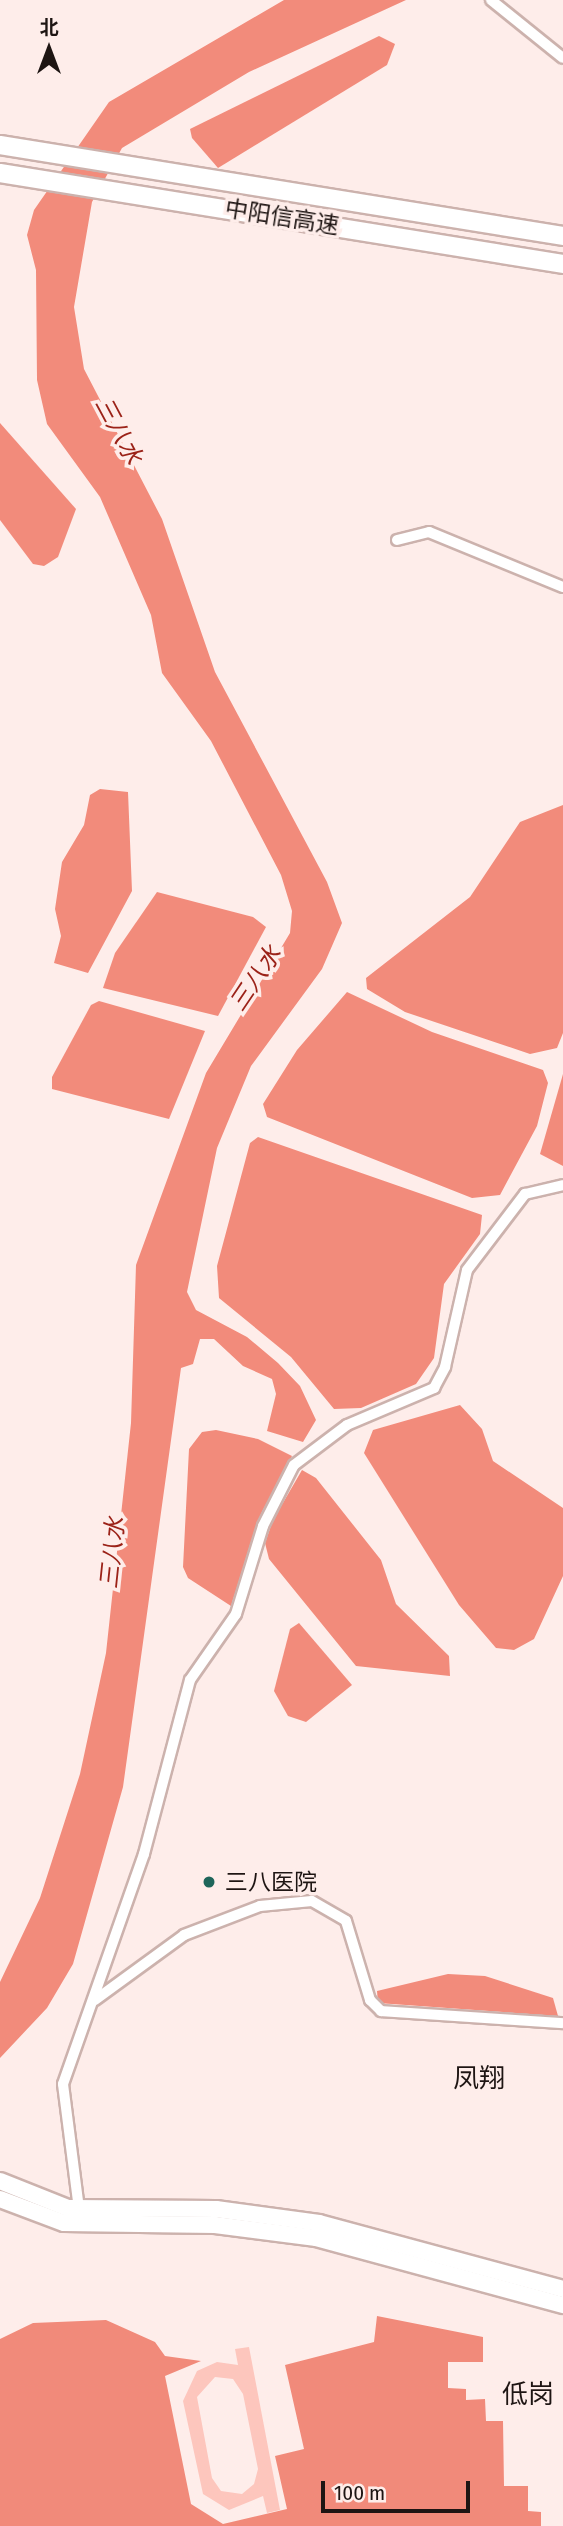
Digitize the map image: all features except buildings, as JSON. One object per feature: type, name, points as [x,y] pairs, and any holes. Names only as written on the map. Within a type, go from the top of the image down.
[{"type":"highway","name":"中阳信高速","points":[[0,145],[563,236]]},
{"type":"highway","name":"中阳信高速","points":[[0,173],[563,264]]},
{"type":"main road","points":[[0,2181],[79,2209],[277,2215],[563,2289]]},
{"type":"main road","points":[[0,2199],[78,2225],[215,2225],[316,2238],[563,2305]]},
{"type":"street","points":[[491,0],[563,58]]},
{"type":"street","points":[[397,540],[429,532],[563,587]]},
{"type":"street","points":[[79,2209],[62,2096],[144,1854],[185,1690],[236,1614],[288,1475],[331,1435],[434,1388],[445,1367],[467,1270],[525,1194],[563,1185]]},
{"type":"street","points":[[95,2000],[184,1935],[260,1906],[312,1901],[346,1921],[370,2000],[380,2011],[563,2023]]},
{"type":"shaded area","points":[[284,0],[406,0],[249,72],[122,148],[92,202],[74,307],[84,369],[162,519],[215,672],[327,882],[342,923],[322,969],[251,1066],[217,1148],[187,1292],[196,1310],[247,1337],[278,1363],[300,1386],[316,1420],[303,1442],[267,1431],[276,1394],[272,1379],[243,1366],[214,1339],[200,1339],[193,1364],[181,1368],[123,1787],[73,1964],[47,2008],[0,2058],[0,1982],[40,1898],[80,1774],[106,1653],[131,1423],[136,1265],[206,1073],[290,933],[292,911],[281,875],[211,741],[162,673],[151,615],[100,497],[47,424],[37,380],[36,270],[27,235],[34,210],[109,102]]},
{"type":"shaded area","points":[[379,36],[395,44],[387,65],[218,168],[192,138],[190,129]]},
{"type":"shaded area","points":[[0,423],[76,509],[58,557],[44,566],[33,564],[0,520]]},
{"type":"shaded area","points":[[100,789],[128,792],[132,891],[88,973],[54,963],[61,936],[55,909],[62,862],[84,825],[90,795]]},
{"type":"shaded area","points":[[563,805],[563,1033],[557,1048],[530,1054],[405,1012],[367,989],[366,978],[470,897],[520,822]]},
{"type":"shaded area","points":[[157,892],[253,917],[266,927],[218,1016],[103,988],[115,953]]},
{"type":"shaded area","points":[[347,992],[432,1032],[543,1070],[548,1083],[537,1126],[500,1195],[472,1198],[267,1117],[263,1104],[297,1050]]},
{"type":"shaded area","points":[[99,1001],[205,1031],[169,1119],[52,1089],[52,1077],[91,1005]]},
{"type":"shaded area","points":[[563,1074],[563,1166],[540,1154]]},
{"type":"shaded area","points":[[258,1137],[482,1215],[480,1234],[444,1284],[434,1358],[416,1384],[361,1408],[334,1409],[291,1357],[219,1298],[217,1266],[250,1143]]},
{"type":"shaded area","points":[[460,1405],[482,1429],[493,1461],[563,1508],[563,1576],[534,1639],[514,1650],[496,1648],[459,1605],[364,1453],[373,1430]]},
{"type":"shaded area","points":[[216,1430],[258,1439],[292,1456],[261,1514],[231,1606],[188,1578],[183,1567],[189,1449],[202,1432]]},
{"type":"shaded area","points":[[302,1470],[316,1478],[381,1560],[396,1604],[449,1656],[450,1676],[356,1666],[269,1559],[265,1543],[273,1520]]},
{"type":"shaded area","points":[[299,1623],[352,1685],[306,1722],[288,1716],[274,1691],[290,1629]]},
{"type":"shaded area","points":[[448,1974],[485,1976],[553,1998],[558,2016],[378,2003],[377,1991]]},
{"type":"shaded area","points":[[377,2316],[483,2337],[483,2362],[448,2362],[448,2388],[466,2389],[466,2400],[485,2399],[486,2421],[503,2421],[504,2486],[528,2486],[528,2511],[541,2512],[541,2526],[0,2526],[0,2339],[33,2323],[106,2320],[155,2342],[165,2356],[201,2361],[165,2376],[191,2504],[223,2524],[287,2509],[275,2456],[304,2449],[285,2365],[374,2342]]},
{"type":"shaded area","points":[[249,2347],[280,2510],[267,2513],[263,2496],[229,2510],[203,2494],[183,2401],[197,2371],[217,2362],[238,2365],[235,2349]],"holes":[[[215,2377],[233,2379],[243,2394],[258,2469],[254,2484],[242,2494],[221,2491],[212,2478],[197,2397]]]},
{"type":"place","name":"三八医院","points":[[209,1882]]},
{"type":"district","name":"凤翔","points":[[479,2079]]},
{"type":"district","name":"低岗","points":[[528,2395]]},
{"type":"water label","name":"三八水","points":[[118,431]]},
{"type":"water label","name":"三八水","points":[[256,979]]},
{"type":"water label","name":"三八水","points":[[113,1553]]}]
